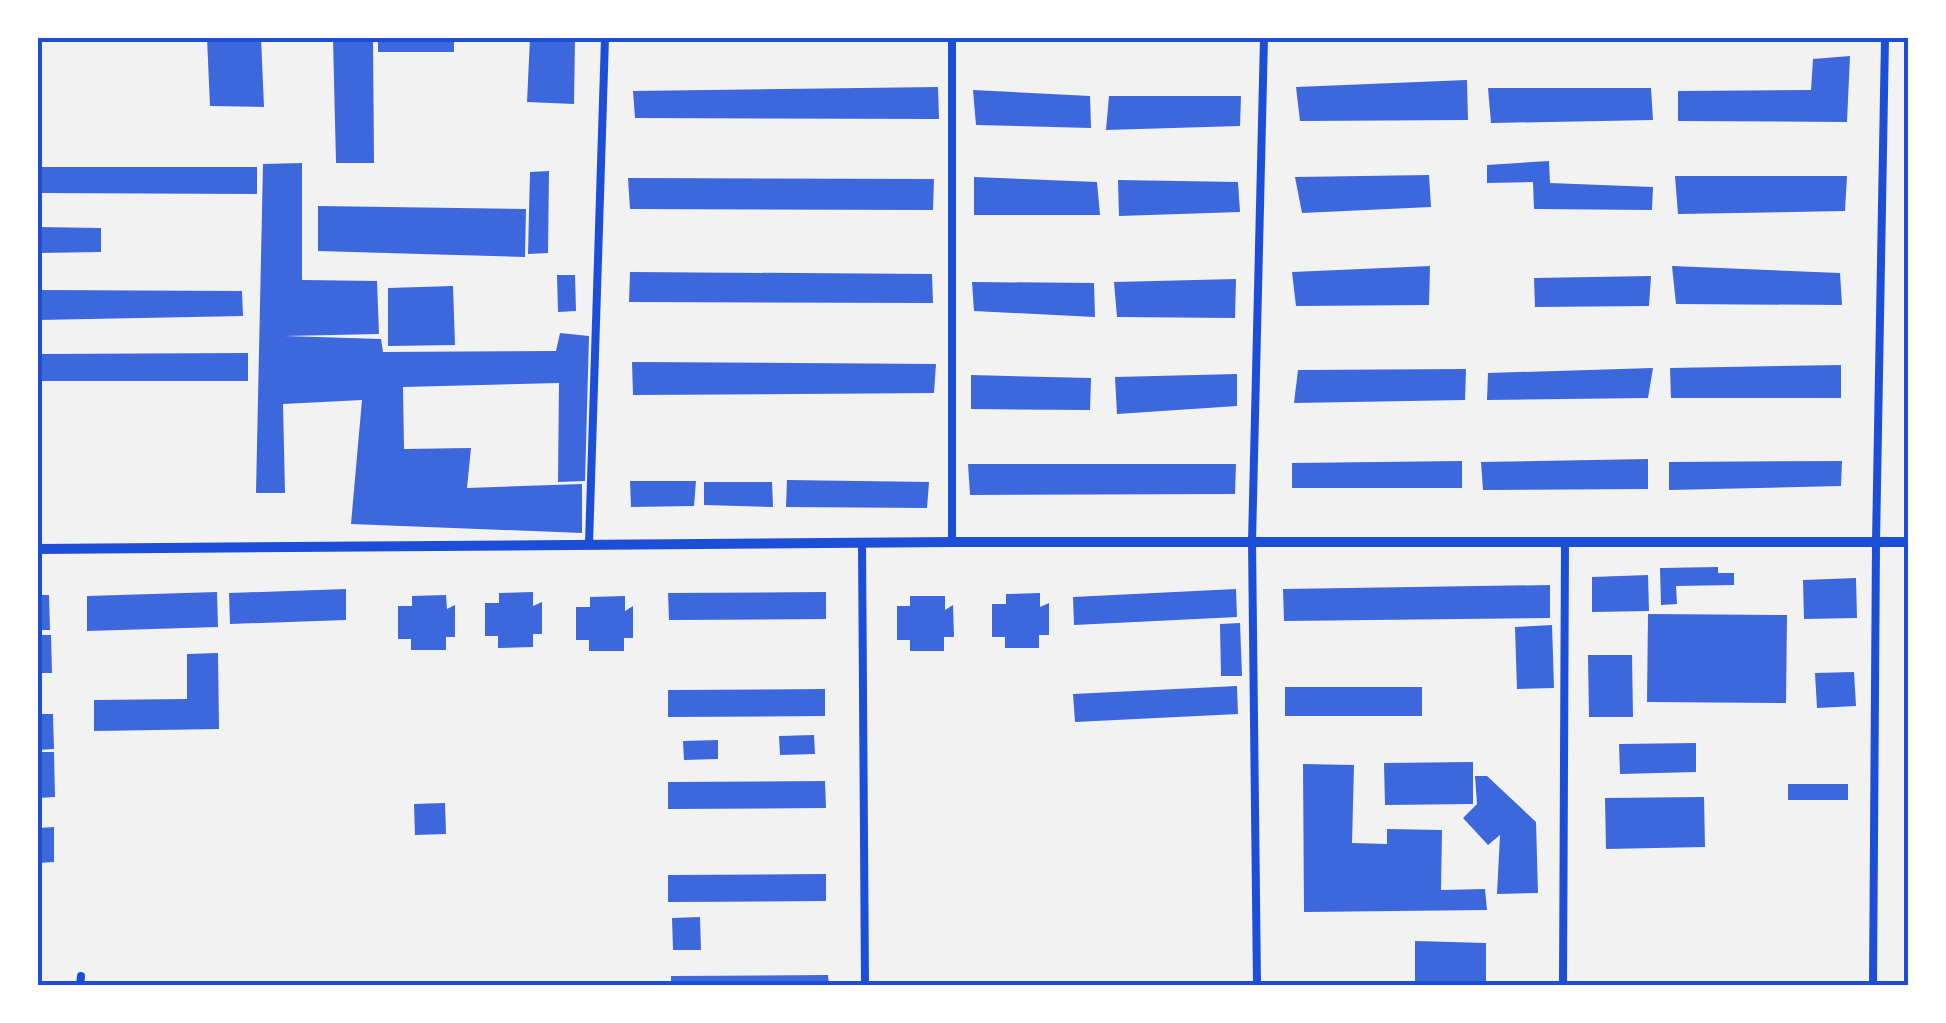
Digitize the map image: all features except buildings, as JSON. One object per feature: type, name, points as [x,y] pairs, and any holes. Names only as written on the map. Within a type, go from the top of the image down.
[{"type":"street","points":[[589,544],[606,38]]},
{"type":"street","points":[[952,38],[952,542]]},
{"type":"street","points":[[1257,986],[1252,542],[1264,38]]},
{"type":"street","points":[[1873,986],[1876,542],[1886,38]]},
{"type":"street","points":[[862,542],[865,986]]},
{"type":"street","points":[[38,549],[862,542],[1908,542]]},
{"type":"street","points":[[1563,986],[1565,542]]}]
